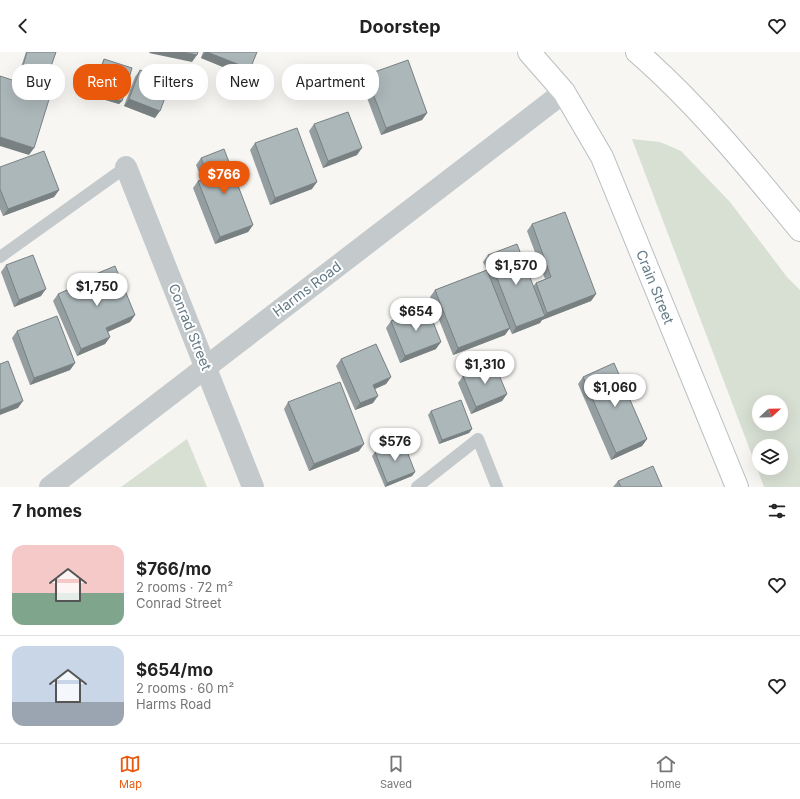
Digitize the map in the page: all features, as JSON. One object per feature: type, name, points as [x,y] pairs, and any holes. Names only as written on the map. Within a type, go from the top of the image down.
[{"type":"main road","name":"Crain Street","points":[[529,52],[564,92],[602,157],[737,487]]},
{"type":"main road","points":[[637,52],[664,75],[726,141],[800,230]]},
{"type":"street","name":"Harms Road","points":[[50,487],[564,92]]},
{"type":"street","name":"Conrad Street","points":[[126,167],[253,487]]},
{"type":"lane","points":[[0,258],[126,167]]},
{"type":"lane","points":[[417,487],[478,439],[497,487]]},
{"type":"shaded area","points":[[632,139],[660,142],[681,151],[730,202],[787,277],[800,290],[800,487],[764,487],[759,475],[788,475],[788,439],[752,439],[752,455]]},
{"type":"shaded area","points":[[187,439],[207,487],[121,487]]},
{"type":"building","points":[[27,52],[56,52],[52,64],[24,64]]},
{"type":"building","points":[[183,52],[198,52],[197,55]]},
{"type":"building","points":[[207,52],[257,52],[252,64],[237,64]]},
{"type":"building","points":[[104,59],[120,64],[102,64]]},
{"type":"building","points":[[408,60],[427,113],[386,128],[375,100],[379,100],[379,70]]},
{"type":"building","points":[[139,73],[139,100],[164,100],[160,111],[131,100],[131,94]]},
{"type":"building","points":[[0,76],[12,80],[12,100],[49,100],[34,148],[0,137]]},
{"type":"building","points":[[348,112],[362,148],[328,161],[314,124]]},
{"type":"building","points":[[297,128],[317,182],[275,198],[255,143]]},
{"type":"building","points":[[224,149],[253,225],[220,237],[198,181],[209,178],[201,158]]},
{"type":"building","points":[[44,151],[59,190],[8,209],[0,189],[0,167]]},
{"type":"building","points":[[565,212],[596,294],[547,313],[536,283],[551,277],[532,224]]},
{"type":"building","points":[[517,244],[545,316],[516,327],[488,255]]},
{"type":"building","points":[[33,255],[46,289],[19,300],[6,265]]},
{"type":"building","points":[[115,266],[135,315],[106,328],[110,337],[81,349],[58,294],[92,279],[91,276]]},
{"type":"building","points":[[487,270],[510,328],[458,348],[435,290]]},
{"type":"building","points":[[427,307],[441,342],[405,356],[391,321]]},
{"type":"building","points":[[57,316],[75,363],[34,378],[17,331]]},
{"type":"building","points":[[376,344],[391,377],[373,385],[378,396],[360,403],[341,359]]},
{"type":"building","points":[[8,361],[23,401],[0,410],[0,364]]},
{"type":"building","points":[[494,363],[507,394],[476,407],[463,376]]},
{"type":"building","points":[[614,363],[647,439],[616,453],[583,377]]},
{"type":"building","points":[[340,382],[364,444],[314,464],[288,402]]},
{"type":"building","points":[[461,400],[472,429],[442,440],[431,411]]},
{"type":"building","points":[[403,441],[415,472],[387,483],[375,452]]},
{"type":"building","points":[[653,466],[662,487],[621,487],[618,481]]}]
